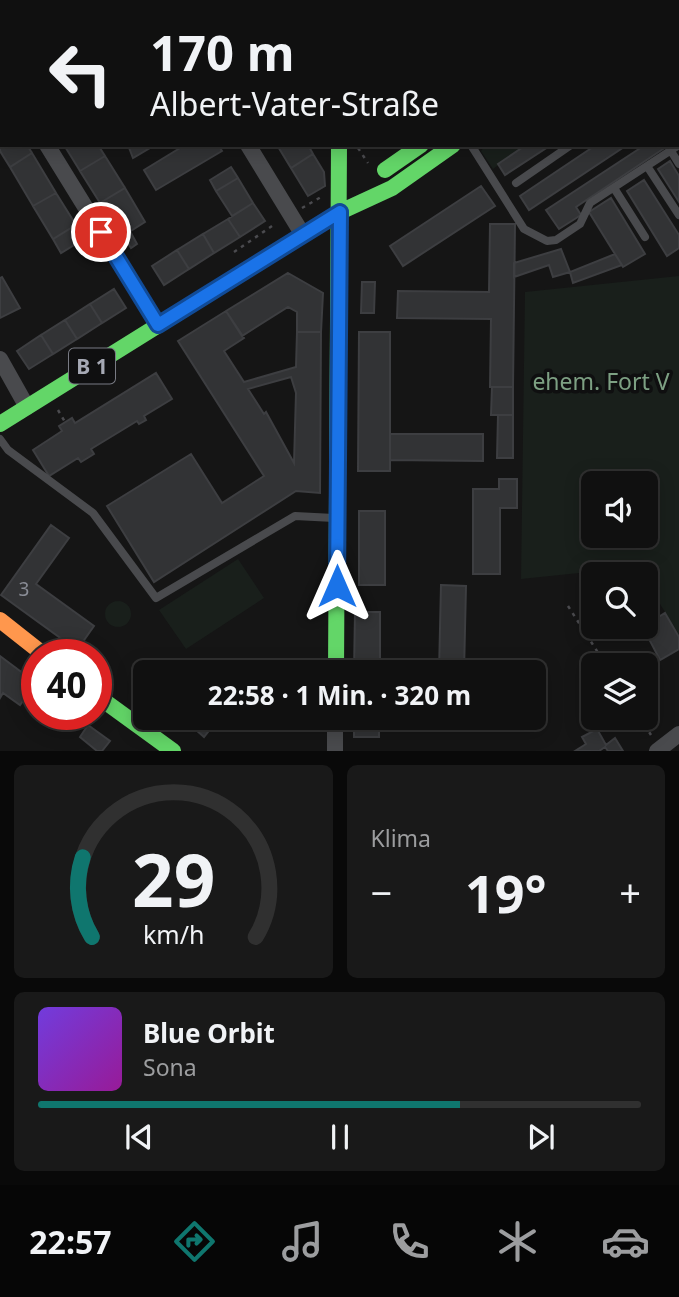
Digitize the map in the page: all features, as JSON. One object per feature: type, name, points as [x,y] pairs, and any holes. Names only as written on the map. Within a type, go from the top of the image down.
[{"type":"street","points":[[48,147],[158,325]]},
{"type":"street","points":[[249,147],[303,235]]},
{"type":"street","points":[[336,660],[339,147]]},
{"type":"street","name":"B 1","points":[[340,212],[383,172],[418,147]]},
{"type":"street","name":"B 1","points":[[0,424],[340,212],[392,188],[450,147]]},
{"type":"street","points":[[0,359],[27,407]]},
{"type":"street","points":[[0,620],[24,639]]},
{"type":"street","points":[[112,707],[173,751]]},
{"type":"street","points":[[335,730],[335,751]]},
{"type":"street","points":[[655,745],[679,734]]},
{"type":"lane","points":[[472,147],[524,229],[542,240],[556,240],[580,224],[588,205],[676,147]]},
{"type":"lane","points":[[516,183],[568,147]]},
{"type":"lane","points":[[671,151],[679,164]]},
{"type":"lane","points":[[647,166],[679,215]]},
{"type":"lane","points":[[614,188],[645,237]]},
{"type":"lane","points":[[0,439],[8,450],[93,513],[156,598],[295,516],[337,518]]},
{"type":"path","points":[[359,150],[370,165]]},
{"type":"path","points":[[299,210],[330,192]]},
{"type":"path","points":[[57,410],[65,422]]},
{"type":"path","points":[[568,606],[598,653]]},
{"type":"green space","points":[[484,147],[523,147],[493,169],[481,151]]},
{"type":"green space","name":"ehem. Fort V","points":[[679,276],[679,635],[658,601],[658,562],[581,562],[581,573],[521,579],[525,292]]},
{"type":"green space","points":[[238,559],[264,598],[186,649],[159,610]]},
{"type":"green space","points":[[118,601],[127,605],[131,614],[127,623],[118,627],[109,623],[105,614],[109,605]]},
{"type":"building","points":[[0,147],[28,147],[32,153],[10,167]]},
{"type":"building","points":[[65,147],[99,147],[105,156],[80,171]]},
{"type":"building","points":[[129,147],[152,147],[133,158]]},
{"type":"building","points":[[182,147],[219,147],[222,151],[156,190],[144,170]]},
{"type":"building","points":[[278,147],[309,147],[313,154],[291,168]]},
{"type":"building","points":[[523,147],[548,147],[505,175],[498,164]]},
{"type":"building","points":[[593,147],[624,147],[529,210],[520,196]]},
{"type":"building","points":[[642,147],[666,147],[576,207],[581,215],[559,229],[546,210]]},
{"type":"building","points":[[32,153],[56,193],[33,206],[10,167]]},
{"type":"building","points":[[313,154],[324,172],[325,186],[308,196],[291,168]]},
{"type":"building","points":[[105,156],[125,188],[100,203],[80,171]]},
{"type":"building","points":[[670,161],[679,176],[679,202],[658,169]]},
{"type":"building","points":[[231,167],[238,178],[216,191],[210,180]]},
{"type":"building","points":[[238,178],[253,203],[232,216],[216,191]]},
{"type":"building","points":[[644,180],[679,235],[679,248],[667,256],[627,191]]},
{"type":"building","points":[[481,186],[495,206],[403,266],[390,246]]},
{"type":"building","points":[[125,188],[145,222],[121,237],[100,203]]},
{"type":"building","points":[[56,193],[76,225],[53,239],[33,206]]},
{"type":"building","points":[[611,198],[645,254],[623,267],[589,212]]},
{"type":"building","points":[[253,203],[265,221],[240,237],[228,219]]},
{"type":"building","points":[[228,219],[240,237],[214,253],[203,234]]},
{"type":"building","points":[[490,224],[515,224],[513,387],[490,387],[491,319],[397,318],[398,291],[489,292]]},
{"type":"building","points":[[76,225],[84,239],[61,253],[53,239]]},
{"type":"building","points":[[131,233],[137,244],[131,248],[124,237]]},
{"type":"building","points":[[203,234],[214,253],[189,269],[177,250]]},
{"type":"building","points":[[561,249],[570,272],[553,277],[549,265],[514,277],[514,263]]},
{"type":"building","points":[[177,250],[189,269],[164,285],[152,266]]},
{"type":"building","points":[[615,254],[622,265],[573,283],[570,272]]},
{"type":"building","points":[[288,273],[323,293],[321,332],[297,332],[297,312],[288,307],[242,336],[226,311]]},
{"type":"building","points":[[2,277],[20,308],[0,318],[0,278]]},
{"type":"building","points":[[362,282],[375,282],[374,313],[361,313]]},
{"type":"building","points":[[114,289],[126,308],[102,323],[90,304]]},
{"type":"building","points":[[90,304],[102,323],[77,339],[65,320]]},
{"type":"building","points":[[226,311],[244,338],[224,351],[244,382],[296,367],[297,332],[321,332],[320,493],[296,491],[154,582],[107,506],[191,454],[222,503],[264,476],[178,341]],"holes":[[[291,377],[296,393],[294,463],[266,412],[264,414],[248,389]]]},
{"type":"building","points":[[65,320],[77,339],[53,354],[41,335]]},
{"type":"building","points":[[359,332],[390,332],[390,471],[358,471]]},
{"type":"building","points":[[41,335],[53,354],[29,369],[17,351]]},
{"type":"building","points":[[156,373],[172,399],[144,416],[146,420],[139,424],[137,421],[91,449],[94,454],[81,462],[78,458],[49,476],[33,450],[62,431],[59,426],[72,418],[75,423]]},
{"type":"building","points":[[492,387],[513,387],[513,415],[491,415]]},
{"type":"building","points":[[498,415],[513,415],[513,458],[497,458]]},
{"type":"building","points":[[390,434],[483,434],[483,461],[390,460]]},
{"type":"building","points":[[499,479],[517,479],[517,508],[500,508],[500,574],[473,574],[473,489],[499,489]]},
{"type":"building","points":[[359,511],[385,511],[385,585],[359,585]]},
{"type":"building","points":[[51,525],[69,538],[36,584],[94,626],[85,639],[62,639],[1,595]]},
{"type":"building","points":[[441,585],[466,586],[464,660],[439,660]]},
{"type":"building","points":[[355,612],[380,612],[380,660],[354,660]]},
{"type":"building","points":[[665,613],[679,637],[679,649],[660,660],[649,639],[658,639],[658,617]]},
{"type":"building","points":[[0,656],[21,672],[21,704],[3,693],[0,698]]},
{"type":"building","points":[[85,730],[95,730],[110,741],[102,751],[97,751],[80,737]]},
{"type":"building","points":[[196,730],[210,730],[204,737]]},
{"type":"building","points":[[354,730],[379,730],[379,737],[354,737]]},
{"type":"building","points":[[598,730],[606,745],[615,738],[623,751],[608,751],[605,747],[599,751],[575,751],[586,744],[582,737]]},
{"type":"traffic: fast","points":[[336,660],[339,147]]},
{"type":"traffic: fast","points":[[385,170],[418,147]]},
{"type":"traffic: fast","points":[[0,424],[340,212],[392,188],[450,147]]},
{"type":"traffic: fast","points":[[112,707],[173,751]]},
{"type":"traffic: slow","points":[[0,620],[24,639]]},
{"type":"route","points":[[101,232],[158,325],[340,212],[337,586]]}]
